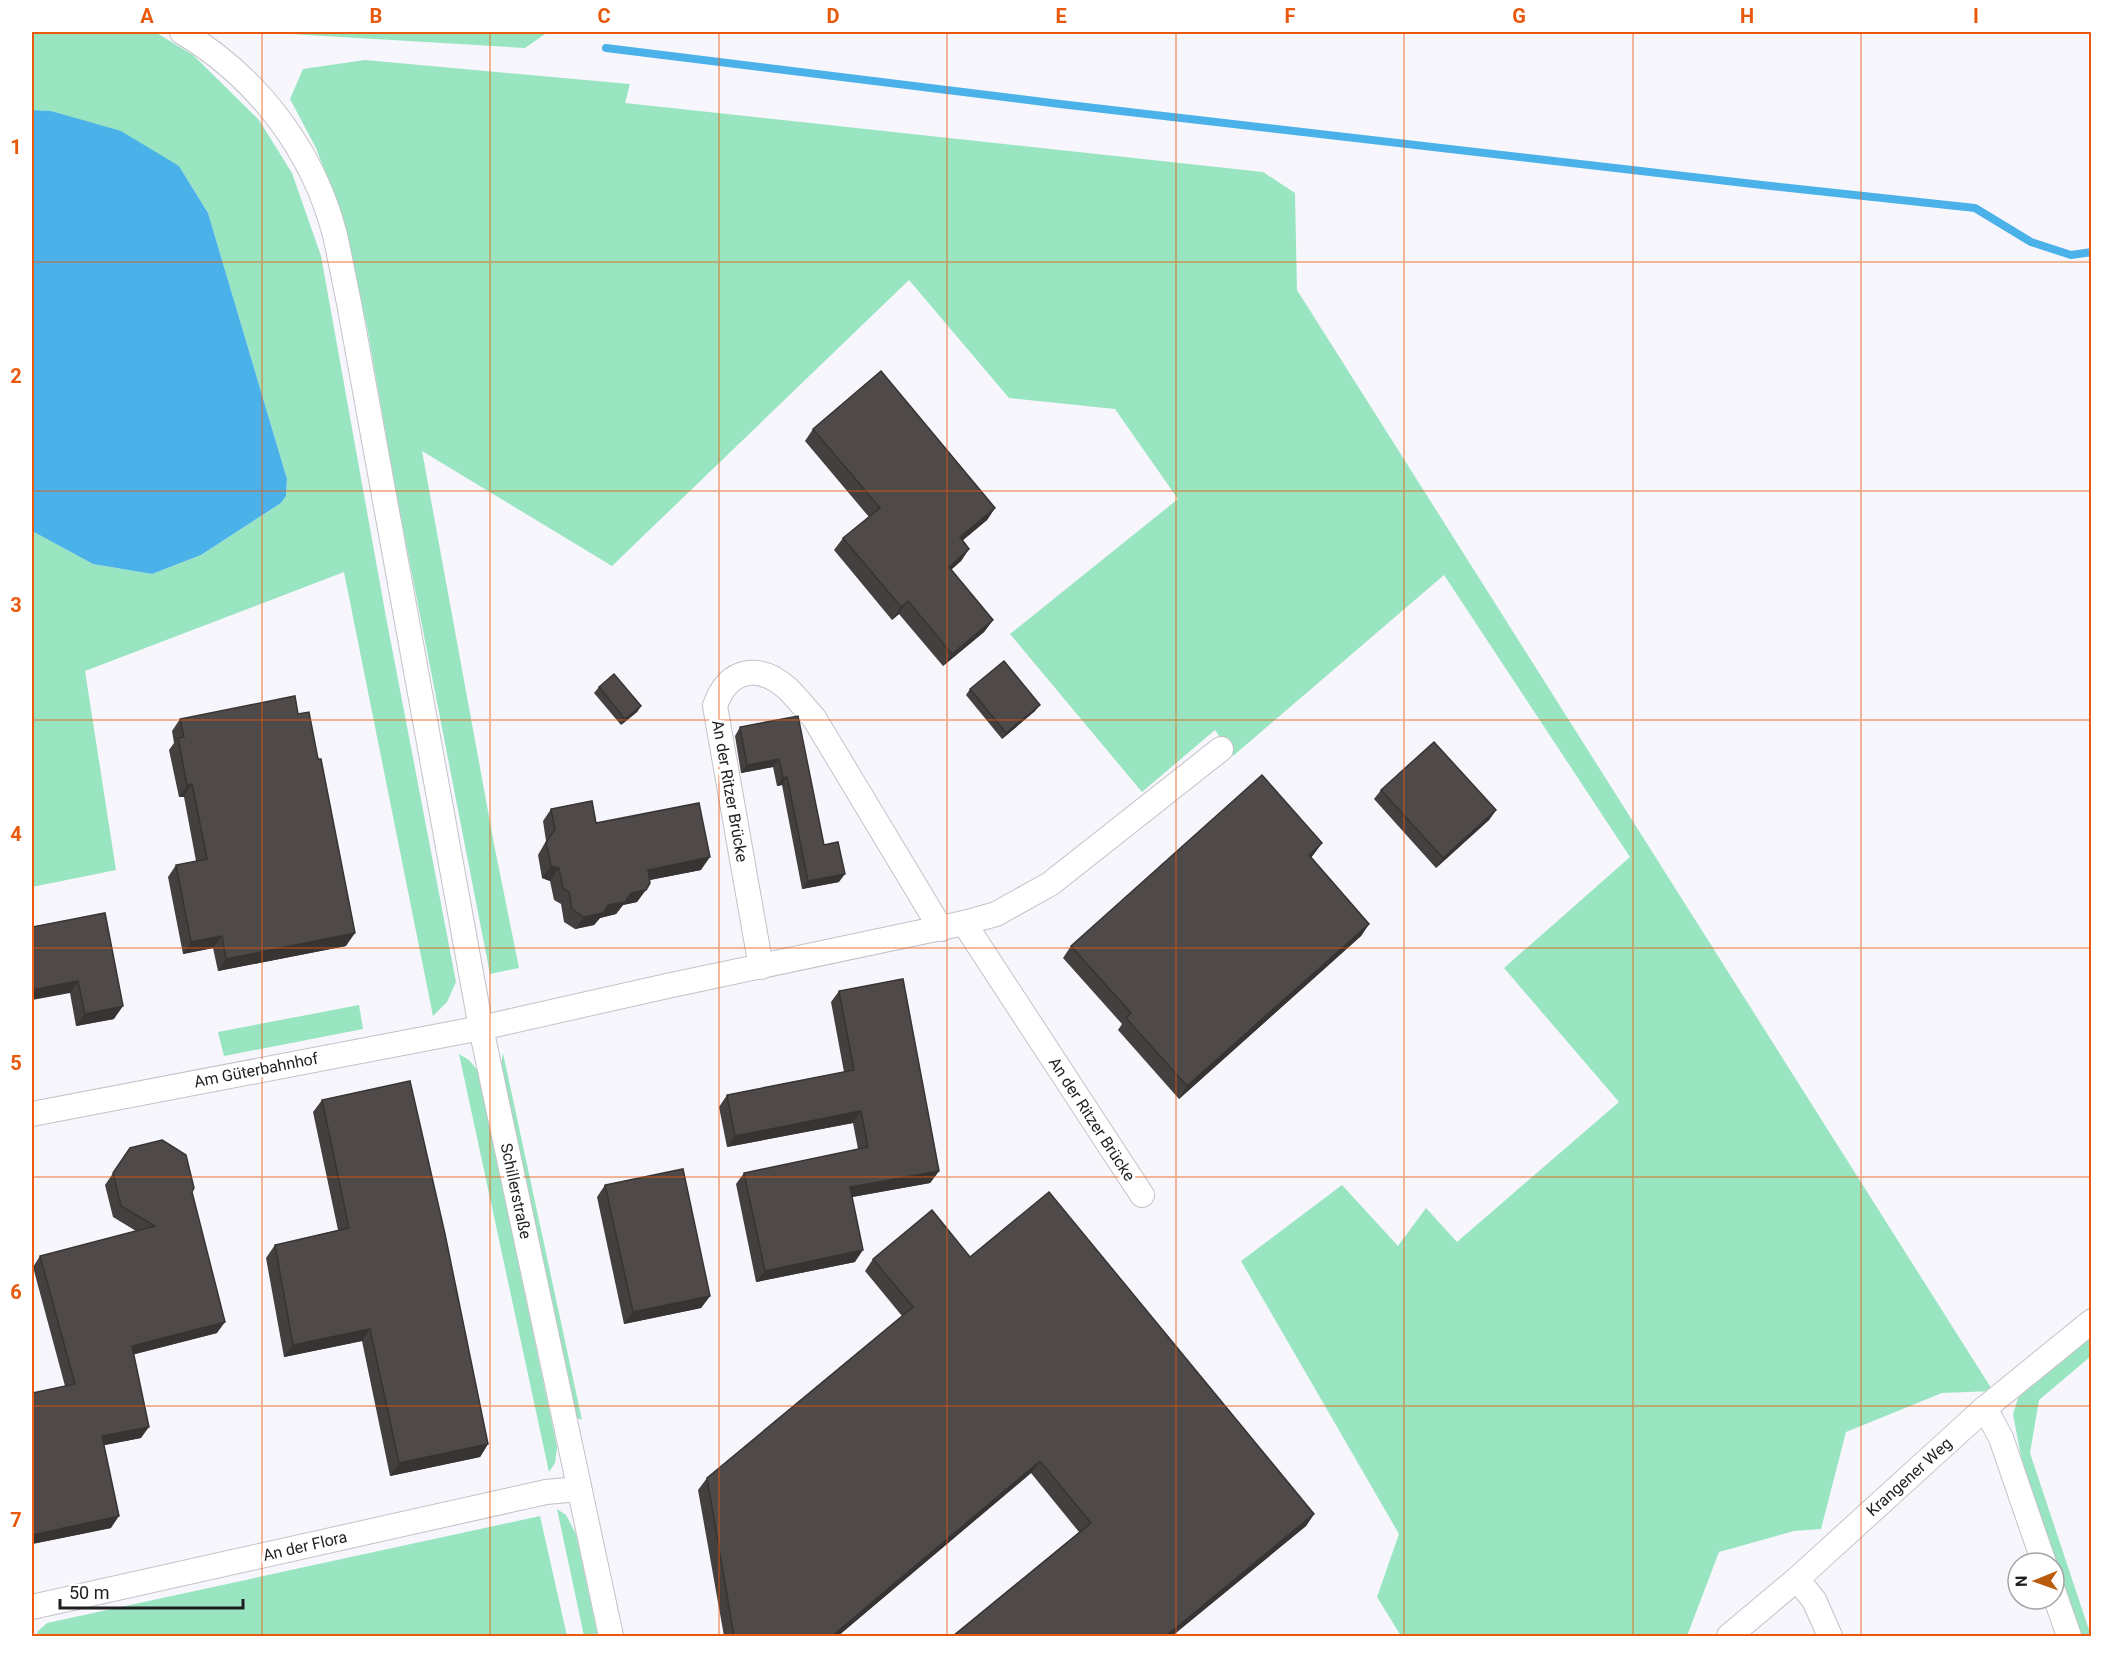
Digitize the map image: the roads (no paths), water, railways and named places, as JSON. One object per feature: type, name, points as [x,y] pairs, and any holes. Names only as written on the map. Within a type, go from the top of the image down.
[{"type":"street","name":"Schillerstraße","points":[[182,32],[208,47],[229,64],[272,109],[294,139],[316,184],[334,234],[481,1028],[611,1636]]},
{"type":"street","name":"An der Ritzer Brücke","points":[[761,967],[715,706],[720,691],[730,680],[745,673],[762,673],[787,688],[814,718],[952,926],[1142,1195]]},
{"type":"street","points":[[481,1028],[952,926],[996,914],[1050,884],[1221,749]]},
{"type":"street","name":"Am Güterbahnhof","points":[[32,1114],[481,1028]]},
{"type":"street","name":"Krangener Weg","points":[[1729,1636],[1797,1579],[1985,1408],[2091,1321]]},
{"type":"street","points":[[1985,1408],[2001,1438],[2040,1551]]},
{"type":"street","name":"An der Flora","points":[[32,1607],[546,1492],[579,1489]]},
{"type":"street","points":[[1797,1579],[1814,1600],[1830,1636]]},
{"type":"street","points":[[2060,1611],[2069,1636]]},
{"type":"water","points":[[32,110],[51,111],[121,131],[179,166],[208,213],[287,479],[286,496],[281,503],[201,555],[152,574],[93,564],[32,531]]},
{"type":"waterway","points":[[606,48],[1060,104],[1975,208],[2031,242],[2071,255],[2092,252]]}]
